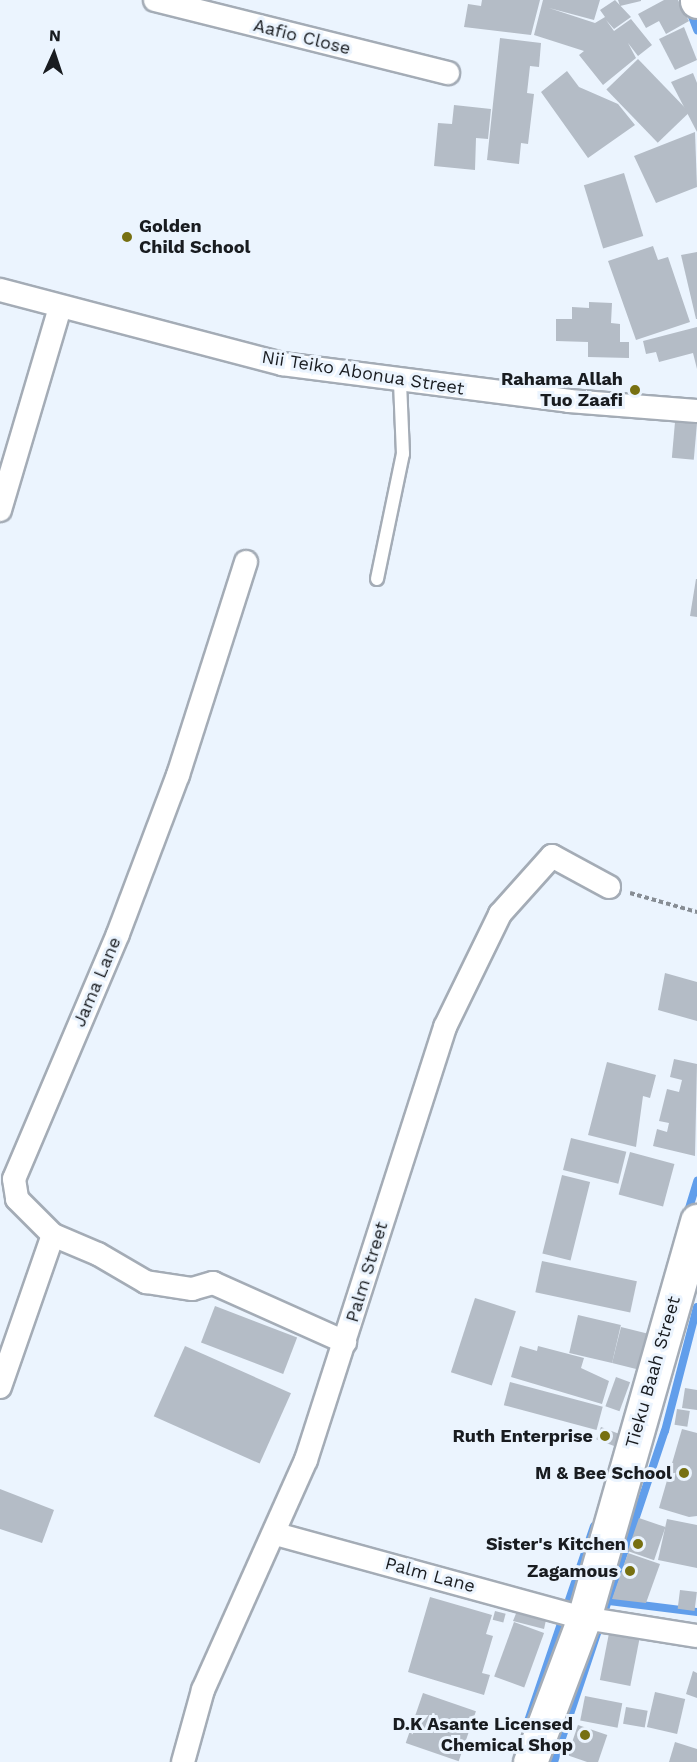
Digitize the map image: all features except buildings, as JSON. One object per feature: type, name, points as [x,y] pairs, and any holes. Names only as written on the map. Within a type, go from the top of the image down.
[{"type":"street","name":"Aafio Close","points":[[155,0],[448,73]]},
{"type":"street","name":"Nii Teiko Abonua Street","points":[[0,290],[282,364],[400,381],[697,411]]},
{"type":"street","points":[[0,510],[60,307]]},
{"type":"street","name":"Jama Lane","points":[[52,1235],[17,1199],[14,1179],[118,934],[178,775],[246,562]]},
{"type":"street","name":"Palm Street","points":[[183,1762],[203,1690],[276,1534],[345,1342],[445,1028],[500,914],[552,856],[609,887]]},
{"type":"street","name":"Tieku Baah Street","points":[[530,1762],[584,1618],[697,1221]]},
{"type":"street","points":[[0,1387],[52,1235],[98,1254],[146,1282],[192,1289],[213,1283],[345,1342]]},
{"type":"street","name":"Palm Lane","points":[[276,1534],[584,1618],[697,1636]]},
{"type":"lane","points":[[376,579],[403,454],[400,381]]},
{"type":"path","points":[[609,887],[697,912]]},
{"type":"waterway","points":[[688,6],[697,30]]},
{"type":"waterway","points":[[686,1218],[697,1181]]},
{"type":"waterway","points":[[554,1762],[665,1431],[697,1307]]},
{"type":"waterway","points":[[527,1724],[594,1526]]},
{"type":"waterway","points":[[609,1601],[697,1612]]},
{"type":"place","name":"Golden Child School","points":[[127,237]]},
{"type":"place","name":"Rahama Allah Tuo Zaafi","points":[[635,390]]},
{"type":"place","name":"Ruth Enterprise","points":[[605,1436]]},
{"type":"place","name":"M & Bee School","points":[[684,1473]]},
{"type":"place","name":"Sister's Kitchen","points":[[638,1544]]},
{"type":"place","name":"Zagamous","points":[[630,1571]]},
{"type":"place","name":"D.K Asante Licensed Chemical Shop","points":[[585,1735]]}]
